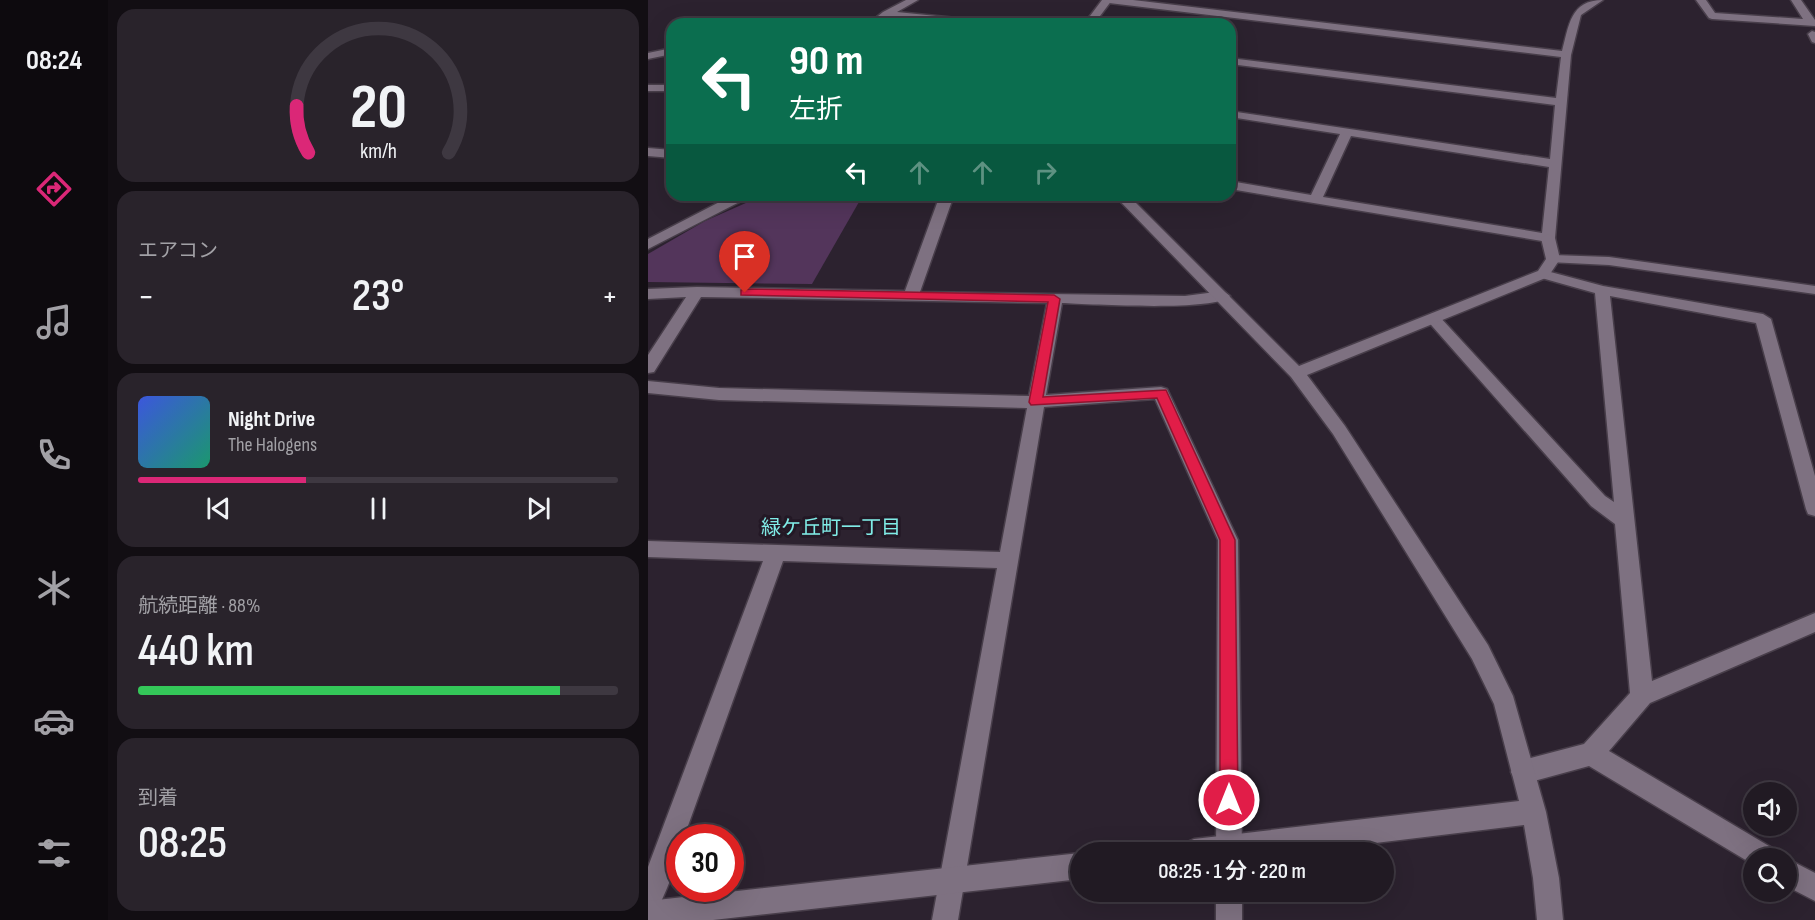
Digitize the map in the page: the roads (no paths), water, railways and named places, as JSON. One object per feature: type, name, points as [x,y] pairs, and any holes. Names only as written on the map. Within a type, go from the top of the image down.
[{"type":"street","points":[[881,18],[913,0]]},
{"type":"street","points":[[1094,18],[1108,0],[1566,55]]},
{"type":"street","points":[[1543,274],[1552,259],[1548,238],[1566,55],[1577,14],[1598,0]]},
{"type":"street","points":[[1701,0],[1712,16],[1812,22]]},
{"type":"street","points":[[1796,0],[1812,22]]},
{"type":"street","points":[[886,14],[926,18]]},
{"type":"street","points":[[648,56],[666,52]]},
{"type":"street","points":[[1236,62],[1562,102]]},
{"type":"street","points":[[648,88],[666,88]]},
{"type":"street","points":[[1236,115],[1556,164]]},
{"type":"street","points":[[1315,199],[1348,131]]},
{"type":"street","points":[[648,152],[666,154]]},
{"type":"street","points":[[1236,186],[1548,238]]},
{"type":"street","points":[[648,246],[728,201]]},
{"type":"street","points":[[911,295],[945,201]]},
{"type":"street","points":[[1127,201],[1297,373],[1339,430],[1480,651],[1505,703],[1534,812],[1546,878],[1550,920]]},
{"type":"street","points":[[1297,373],[1543,274],[1602,290],[1763,319],[1815,509]]},
{"type":"street","points":[[1602,290],[1642,696]]},
{"type":"street","points":[[648,368],[697,292]]},
{"type":"street","points":[[648,294],[697,292],[1185,301],[1223,296]]},
{"type":"street","points":[[945,920],[1054,299]]},
{"type":"street","points":[[1433,318],[1598,501],[1625,521]]},
{"type":"street","points":[[648,387],[719,394],[1035,402],[1161,393],[1228,540],[1229,842]]},
{"type":"street","points":[[648,549],[1007,560]]},
{"type":"street","points":[[648,902],[777,553]]},
{"type":"street","points":[[1523,772],[1591,754],[1642,696],[1815,622]]},
{"type":"street","points":[[1591,754],[1748,848]]},
{"type":"street","points":[[1293,842],[1534,812]]},
{"type":"street","points":[[648,914],[1070,867]]},
{"type":"street","points":[[1797,877],[1815,888]]},
{"type":"street","points":[[1229,902],[1229,920]]},
{"type":"lane","points":[[1552,259],[1609,261],[1815,290]]},
{"type":"district","name":"緑ケ丘町一丁目","points":[[831,527]]}]
